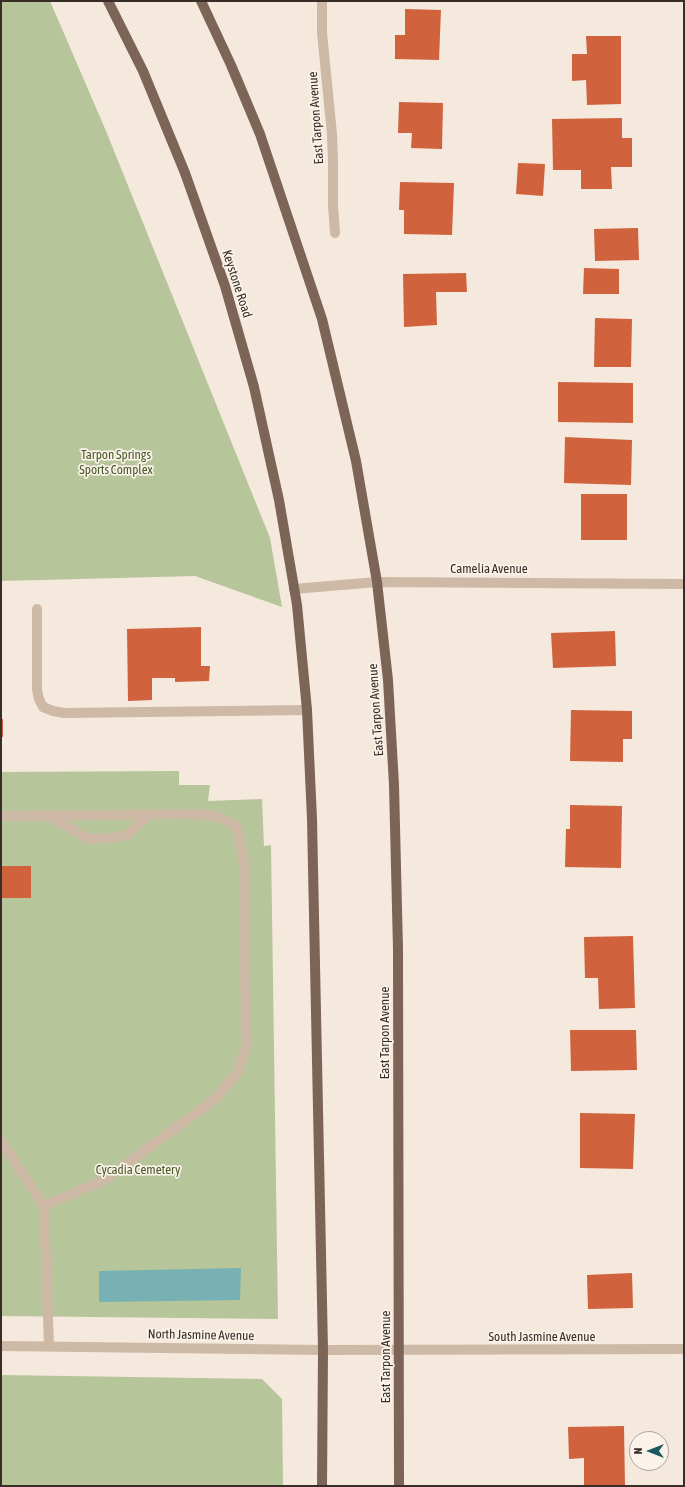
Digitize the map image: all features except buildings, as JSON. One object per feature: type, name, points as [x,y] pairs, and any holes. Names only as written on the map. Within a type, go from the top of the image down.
[{"type":"main road","name":"Keystone Road","points":[[108,1],[143,71],[182,165],[225,286],[254,387],[279,500],[294,589]]},
{"type":"main road","points":[[201,1],[231,65],[260,134],[322,320],[356,461],[377,582]]},
{"type":"main road","name":"East Tarpon Avenue","points":[[377,582],[388,680],[394,785],[398,949],[400,1350],[399,1486]]},
{"type":"main road","points":[[294,589],[297,605],[307,710],[312,819],[323,1350],[322,1486]]},
{"type":"street","name":"East Tarpon Avenue","points":[[322,1],[322,33],[332,134],[332,205],[335,233]]},
{"type":"street","name":"Camelia Avenue","points":[[294,589],[377,582],[684,584]]},
{"type":"street","points":[[37,608],[37,690],[43,707],[53,711],[64,713],[307,710]]},
{"type":"street","points":[[50,816],[89,839],[110,838],[127,835],[150,814]]},
{"type":"street","points":[[1,816],[200,814],[218,817],[236,825],[244,863],[246,1047],[237,1073],[215,1099],[106,1179],[44,1206]]},
{"type":"street","points":[[1,1141],[44,1206],[49,1346]]},
{"type":"street","name":"North Jasmine Avenue","points":[[1,1346],[400,1350]]},
{"type":"street","name":"South Jasmine Avenue","points":[[400,1350],[684,1350]]},
{"type":"green space","name":"Tarpon Springs Sports Complex","points":[[1,1],[50,1],[106,131],[270,538],[282,607],[195,576],[1,581]]},
{"type":"green space","name":"Cycadia Cemetery","points":[[179,771],[179,785],[210,785],[208,801],[262,799],[264,846],[271,845],[278,1319],[1,1316],[1,772]]},
{"type":"green space","points":[[1,1375],[262,1379],[282,1399],[283,1486],[1,1486]]},
{"type":"water","points":[[241,1268],[240,1300],[99,1302],[99,1271]]}]
